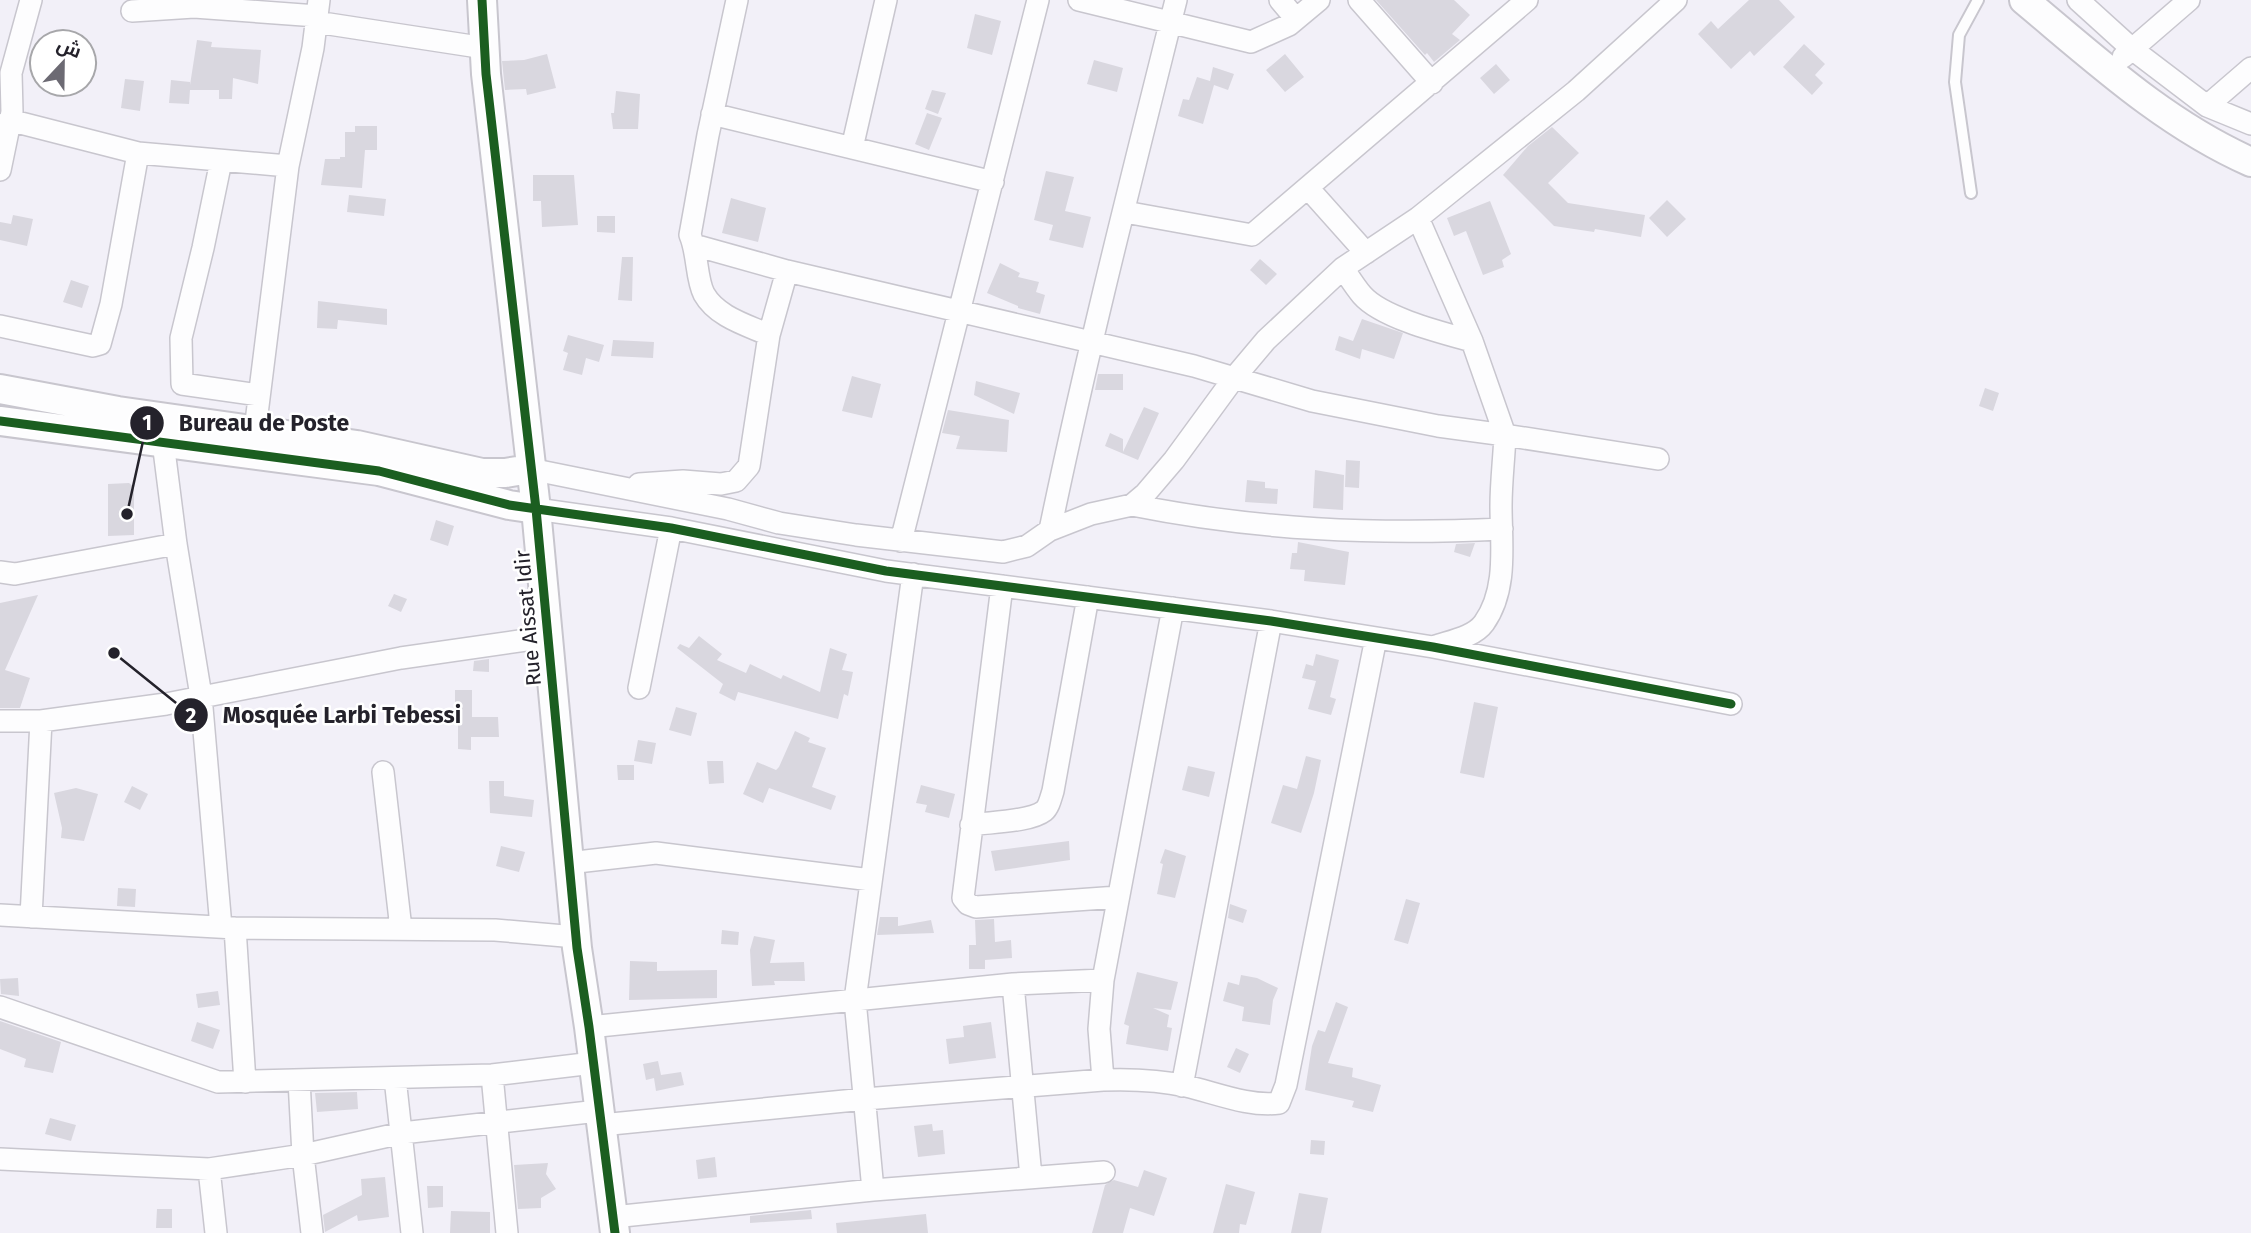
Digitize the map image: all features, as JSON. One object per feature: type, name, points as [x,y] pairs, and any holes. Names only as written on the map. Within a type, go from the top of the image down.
[{"type":"street","points":[[0,170],[13,96],[6,69],[31,0]]},
{"type":"street","name":"Rue Aissat Idir","points":[[482,0],[536,509],[568,863],[614,1225]]},
{"type":"street","points":[[737,0],[712,114],[690,235],[704,293],[721,313],[769,335]]},
{"type":"street","points":[[852,148],[886,0]]},
{"type":"street","points":[[901,541],[1038,0]]},
{"type":"street","points":[[1079,0],[1251,42],[1290,25],[1319,0]]},
{"type":"street","points":[[1050,530],[1091,342],[1176,0]]},
{"type":"street","points":[[1280,0],[1296,19]]},
{"type":"street","points":[[1359,0],[1432,83]]},
{"type":"street","points":[[1125,212],[1252,236],[1527,0]]},
{"type":"street","points":[[1132,505],[1152,487],[1174,460],[1234,377],[1266,340],[1343,268],[1418,218],[1576,91],[1676,0]]},
{"type":"street","points":[[2024,0],[2176,121],[2197,135],[2251,162]]},
{"type":"street","points":[[2078,0],[2132,49],[2207,106],[2251,124]]},
{"type":"street","points":[[2108,69],[2189,0]]},
{"type":"street","points":[[132,10],[194,7],[318,13],[485,48]]},
{"type":"street","points":[[255,430],[288,166],[318,13]]},
{"type":"street","points":[[2207,106],[2251,68]]},
{"type":"street","points":[[712,114],[993,182]]},
{"type":"street","points":[[9,120],[138,153],[288,166]]},
{"type":"street","points":[[0,326],[93,346],[100,344],[106,331],[138,153]]},
{"type":"street","points":[[221,161],[181,338],[182,384],[259,395]]},
{"type":"street","points":[[1308,188],[1366,253]]},
{"type":"street","points":[[1418,218],[1472,341],[1506,435],[1500,583],[1483,625],[1464,637],[1433,647]]},
{"type":"street","points":[[694,245],[787,271],[1234,377],[1312,401],[1437,425],[1658,459]]},
{"type":"street","points":[[1343,268],[1364,298],[1386,311],[1419,326],[1472,341]]},
{"type":"street","points":[[621,486],[683,481],[722,484],[736,481],[749,466],[769,335],[787,271]]},
{"type":"street","points":[[0,388],[118,411],[369,448],[482,473],[530,469],[621,486],[779,523],[901,541],[1003,552],[1027,545],[1050,530],[1091,514],[1132,505],[1293,529],[1381,533],[1502,529]]},
{"type":"street","points":[[0,421],[379,471],[509,505],[671,528],[886,571],[1271,621],[1433,647],[1731,704]]},
{"type":"street","points":[[163,442],[176,544],[201,696],[245,1082]]},
{"type":"street","points":[[639,688],[671,528]]},
{"type":"street","points":[[0,572],[15,574],[176,544]]},
{"type":"street","points":[[873,1190],[855,1000],[913,574]]},
{"type":"street","points":[[1002,586],[963,898],[968,904],[987,907],[1118,897]]},
{"type":"street","points":[[971,825],[1020,819],[1039,814],[1047,807],[1053,791],[1088,597]]},
{"type":"street","points":[[1103,1080],[1100,1029],[1103,980],[1173,608]]},
{"type":"street","points":[[1182,1086],[1271,621]]},
{"type":"street","points":[[0,721],[41,721],[166,704],[401,658],[547,637]]},
{"type":"street","points":[[0,1159],[209,1169],[303,1155],[402,1133],[495,1122],[600,1118],[1103,1080],[1136,1079],[1268,1104],[1279,1102],[1284,1094],[1376,638]]},
{"type":"street","points":[[31,917],[41,721]]},
{"type":"street","points":[[383,772],[401,929]]},
{"type":"street","points":[[568,863],[656,853],[871,880]]},
{"type":"street","points":[[0,915],[228,928],[495,930],[576,937]]},
{"type":"street","points":[[589,1027],[1013,984],[1103,980]]},
{"type":"street","points":[[1013,984],[1031,1177]]},
{"type":"street","points":[[0,1007],[218,1082],[492,1075],[593,1063]]},
{"type":"street","points":[[492,1075],[507,1233]]},
{"type":"street","points":[[395,1078],[412,1233]]},
{"type":"street","points":[[299,1080],[303,1155],[312,1233]]},
{"type":"street","points":[[209,1169],[216,1233]]},
{"type":"street","points":[[614,1225],[873,1190],[1104,1172]]},
{"type":"lane","points":[[1971,193],[1955,82],[1959,35],[1978,0]]},
{"type":"building","points":[[1376,0],[1454,0],[1470,15],[1452,34],[1460,40],[1434,62]]},
{"type":"building","points":[[1749,0],[1779,0],[1795,17],[1754,56],[1750,51],[1731,69],[1698,34],[1711,21],[1718,29]]},
{"type":"building","points":[[975,14],[1001,21],[992,55],[967,48]]},
{"type":"building","points":[[197,40],[212,42],[211,47],[261,50],[258,84],[233,78],[232,99],[219,99],[219,90],[190,90],[189,104],[169,103],[171,80],[190,82],[190,85]]},
{"type":"building","points":[[1804,44],[1825,64],[1815,75],[1823,83],[1812,95],[1783,67]]},
{"type":"building","points":[[547,54],[556,88],[527,95],[526,89],[505,90],[502,61],[524,60]]},
{"type":"building","points":[[1285,54],[1304,77],[1285,92],[1266,70]]},
{"type":"building","points":[[1094,60],[1123,68],[1117,92],[1087,84]]},
{"type":"building","points":[[1496,64],[1510,80],[1494,94],[1480,78]]},
{"type":"building","points":[[1213,67],[1234,74],[1228,90],[1214,85],[1203,124],[1178,116],[1183,99],[1189,100],[1197,77],[1210,81]]},
{"type":"building","points":[[125,79],[144,81],[140,111],[121,108]]},
{"type":"building","points":[[932,90],[946,93],[938,114],[925,109]]},
{"type":"building","points":[[616,91],[640,94],[638,129],[613,129],[611,113],[614,113]]},
{"type":"building","points":[[927,113],[942,118],[929,150],[915,144]]},
{"type":"building","points":[[355,126],[377,126],[377,150],[365,150],[362,188],[321,185],[325,159],[345,157],[345,132],[355,132]]},
{"type":"building","points":[[1552,127],[1579,153],[1548,183],[1568,203],[1645,215],[1641,237],[1595,229],[1594,232],[1554,226],[1503,175],[1528,146]]},
{"type":"building","points":[[1046,171],[1074,177],[1065,211],[1091,217],[1083,248],[1049,240],[1053,225],[1034,220]]},
{"type":"building","points":[[533,175],[574,175],[578,225],[542,227],[541,201],[533,201]]},
{"type":"building","points":[[349,195],[386,199],[384,216],[347,212]]},
{"type":"building","points":[[731,198],[766,208],[758,242],[722,233]]},
{"type":"building","points":[[1667,200],[1686,219],[1667,237],[1649,218]]},
{"type":"building","points":[[1490,201],[1511,254],[1502,260],[1504,267],[1483,275],[1466,231],[1454,236],[1447,218]]},
{"type":"building","points":[[13,215],[33,219],[27,246],[0,240],[0,222],[11,224]]},
{"type":"building","points":[[597,216],[615,216],[615,233],[597,232]]},
{"type":"building","points":[[622,257],[633,257],[632,301],[618,300]]},
{"type":"building","points":[[1260,259],[1277,274],[1266,285],[1250,270]]},
{"type":"building","points":[[1000,263],[1020,273],[1018,277],[1039,282],[1036,292],[1045,295],[1040,314],[1018,308],[987,293]]},
{"type":"building","points":[[71,280],[89,286],[82,308],[63,302]]},
{"type":"building","points":[[318,301],[387,309],[387,325],[338,320],[337,329],[317,328]]},
{"type":"building","points":[[1362,319],[1403,333],[1394,359],[1362,349],[1360,359],[1335,350],[1339,336],[1353,341]]},
{"type":"building","points":[[568,335],[604,345],[599,362],[586,358],[582,375],[563,370],[568,353],[563,351]]},
{"type":"building","points":[[613,340],[654,342],[653,358],[611,356]]},
{"type":"building","points":[[1098,374],[1123,374],[1123,390],[1095,390]]},
{"type":"building","points":[[852,376],[881,384],[872,418],[842,411]]},
{"type":"building","points":[[976,381],[1020,393],[1014,414],[974,395]]},
{"type":"building","points":[[1985,388],[1999,393],[1993,411],[1979,406]]},
{"type":"building","points":[[1144,407],[1159,413],[1138,460],[1105,446],[1110,433],[1123,439],[1123,452]]},
{"type":"building","points":[[948,410],[1009,420],[1007,452],[956,449],[960,436],[942,433]]},
{"type":"building","points":[[1346,460],[1360,461],[1359,488],[1345,487]]},
{"type":"building","points":[[1315,470],[1344,475],[1343,510],[1313,508]]},
{"type":"building","points":[[1247,480],[1265,482],[1265,488],[1278,489],[1277,504],[1245,502]]},
{"type":"building","points":[[129,483],[134,487],[134,535],[108,536],[108,484]]},
{"type":"building","points":[[436,520],[454,526],[448,546],[430,540]]},
{"type":"building","points":[[1298,542],[1349,552],[1345,585],[1304,581],[1305,570],[1290,569],[1292,553],[1297,553]]},
{"type":"building","points":[[1475,543],[1470,557],[1454,552],[1456,544]]},
{"type":"building","points":[[394,594],[407,599],[401,612],[388,606]]},
{"type":"building","points":[[38,595],[5,670],[30,678],[20,708],[0,708],[0,603]]},
{"type":"building","points":[[699,636],[722,654],[717,660],[746,673],[750,664],[781,679],[783,675],[820,692],[830,648],[847,654],[842,670],[853,672],[848,696],[844,694],[838,719],[738,692],[735,701],[719,693],[723,684],[677,648],[680,644],[689,648]]},
{"type":"building","points":[[1316,654],[1339,660],[1330,697],[1336,699],[1331,715],[1308,709],[1316,681],[1302,678],[1306,664],[1313,666]]},
{"type":"building","points":[[489,659],[489,672],[473,671],[474,661]]},
{"type":"building","points":[[455,690],[472,690],[472,717],[498,717],[499,737],[471,737],[471,750],[458,749]]},
{"type":"building","points":[[1474,702],[1498,707],[1484,778],[1460,773]]},
{"type":"building","points":[[676,707],[697,713],[691,736],[669,730]]},
{"type":"building","points":[[795,731],[810,738],[808,742],[826,748],[812,787],[836,796],[831,810],[769,788],[763,803],[743,794],[757,762],[776,770],[779,767]]},
{"type":"building","points":[[638,740],[656,743],[652,764],[634,761]]},
{"type":"building","points":[[1306,756],[1321,760],[1301,833],[1271,823],[1283,785],[1297,789]]},
{"type":"building","points":[[707,761],[723,761],[724,783],[709,784]]},
{"type":"building","points":[[617,765],[634,765],[634,780],[618,780]]},
{"type":"building","points":[[1188,766],[1215,772],[1209,797],[1182,790]]},
{"type":"building","points":[[489,781],[504,781],[504,796],[534,800],[532,817],[490,813]]},
{"type":"building","points":[[921,785],[955,794],[949,818],[925,812],[927,805],[916,803]]},
{"type":"building","points":[[132,786],[148,794],[140,810],[124,802]]},
{"type":"building","points":[[76,788],[98,794],[84,841],[61,838],[62,828],[54,793]]},
{"type":"building","points":[[1069,841],[1070,860],[995,871],[991,851]]},
{"type":"building","points":[[501,846],[525,852],[519,872],[496,866]]},
{"type":"building","points":[[1165,849],[1186,856],[1175,898],[1157,894],[1163,864],[1160,863]]},
{"type":"building","points":[[118,888],[136,889],[135,907],[117,906]]},
{"type":"building","points":[[1406,899],[1420,903],[1408,944],[1394,940]]},
{"type":"building","points":[[1230,904],[1247,910],[1243,923],[1228,918]]},
{"type":"building","points":[[880,917],[898,917],[898,926],[931,920],[934,933],[877,935]]},
{"type":"building","points":[[994,919],[995,942],[1011,940],[1012,958],[985,960],[985,969],[969,969],[969,945],[976,945],[975,920]]},
{"type":"building","points":[[722,930],[739,932],[738,945],[721,944]]},
{"type":"building","points":[[754,936],[775,940],[770,963],[804,962],[805,981],[774,981],[775,985],[752,986],[750,950]]},
{"type":"building","points":[[630,961],[657,962],[657,971],[717,970],[717,998],[629,1000]]},
{"type":"building","points":[[1137,972],[1178,982],[1171,1010],[1153,1008],[1169,1015],[1167,1027],[1172,1028],[1168,1051],[1126,1044],[1129,1026],[1124,1024]]},
{"type":"building","points":[[1241,975],[1257,978],[1278,988],[1273,1000],[1270,1025],[1242,1021],[1244,1007],[1223,1001],[1228,982],[1239,985]]},
{"type":"building","points":[[18,978],[19,996],[1,994],[0,979]]},
{"type":"building","points":[[218,991],[220,1005],[198,1008],[196,994]]},
{"type":"building","points":[[1336,1002],[1348,1007],[1328,1063],[1353,1068],[1352,1077],[1381,1085],[1373,1112],[1352,1107],[1354,1101],[1305,1090],[1312,1046],[1318,1030],[1325,1032]]},
{"type":"building","points":[[0,1021],[61,1042],[53,1073],[24,1067],[26,1059],[0,1049]]},
{"type":"building","points":[[197,1022],[220,1030],[213,1049],[191,1041]]},
{"type":"building","points":[[991,1022],[996,1058],[949,1064],[946,1039],[964,1037],[963,1026]]},
{"type":"building","points":[[1236,1048],[1249,1054],[1240,1073],[1227,1067]]},
{"type":"building","points":[[658,1061],[661,1075],[681,1072],[684,1085],[656,1091],[654,1078],[646,1080],[643,1064]]},
{"type":"building","points":[[357,1092],[358,1109],[317,1112],[315,1093]]},
{"type":"building","points":[[50,1118],[76,1125],[71,1141],[45,1134]]},
{"type":"building","points":[[932,1124],[933,1131],[943,1130],[945,1154],[918,1157],[914,1126]]},
{"type":"building","points":[[1311,1140],[1325,1141],[1324,1155],[1310,1154]]},
{"type":"building","points":[[715,1157],[717,1177],[698,1179],[696,1160]]},
{"type":"building","points":[[548,1163],[546,1174],[556,1189],[541,1198],[541,1208],[518,1209],[514,1165]]},
{"type":"building","points":[[1144,1170],[1167,1178],[1154,1216],[1130,1208],[1123,1233],[1092,1233],[1105,1185],[1114,1180],[1138,1187]]},
{"type":"building","points":[[385,1177],[389,1217],[358,1221],[357,1215],[325,1232],[323,1215],[362,1195],[361,1179]]},
{"type":"building","points":[[1226,1184],[1255,1192],[1246,1225],[1240,1224],[1239,1233],[1213,1233]]},
{"type":"building","points":[[427,1186],[443,1186],[443,1207],[428,1208]]},
{"type":"building","points":[[1299,1193],[1328,1198],[1321,1233],[1291,1233]]},
{"type":"building","points":[[157,1209],[172,1209],[172,1228],[156,1228]]},
{"type":"building","points":[[811,1210],[812,1219],[750,1223],[750,1216]]},
{"type":"building","points":[[451,1211],[490,1212],[490,1233],[450,1233]]},
{"type":"building","points":[[926,1214],[928,1233],[837,1233],[836,1223]]},
{"type":"cycle path","points":[[482,0],[486,74],[536,509],[577,948],[615,1233]]},
{"type":"cycle path","points":[[0,421],[379,471],[509,505],[671,528],[886,571],[1271,621],[1433,647],[1731,704]]},
{"type":"place","name":"Bureau de Poste","points":[[127,514]]},
{"type":"place","name":"Mosquée Larbi Tebessi","points":[[114,653]]}]
